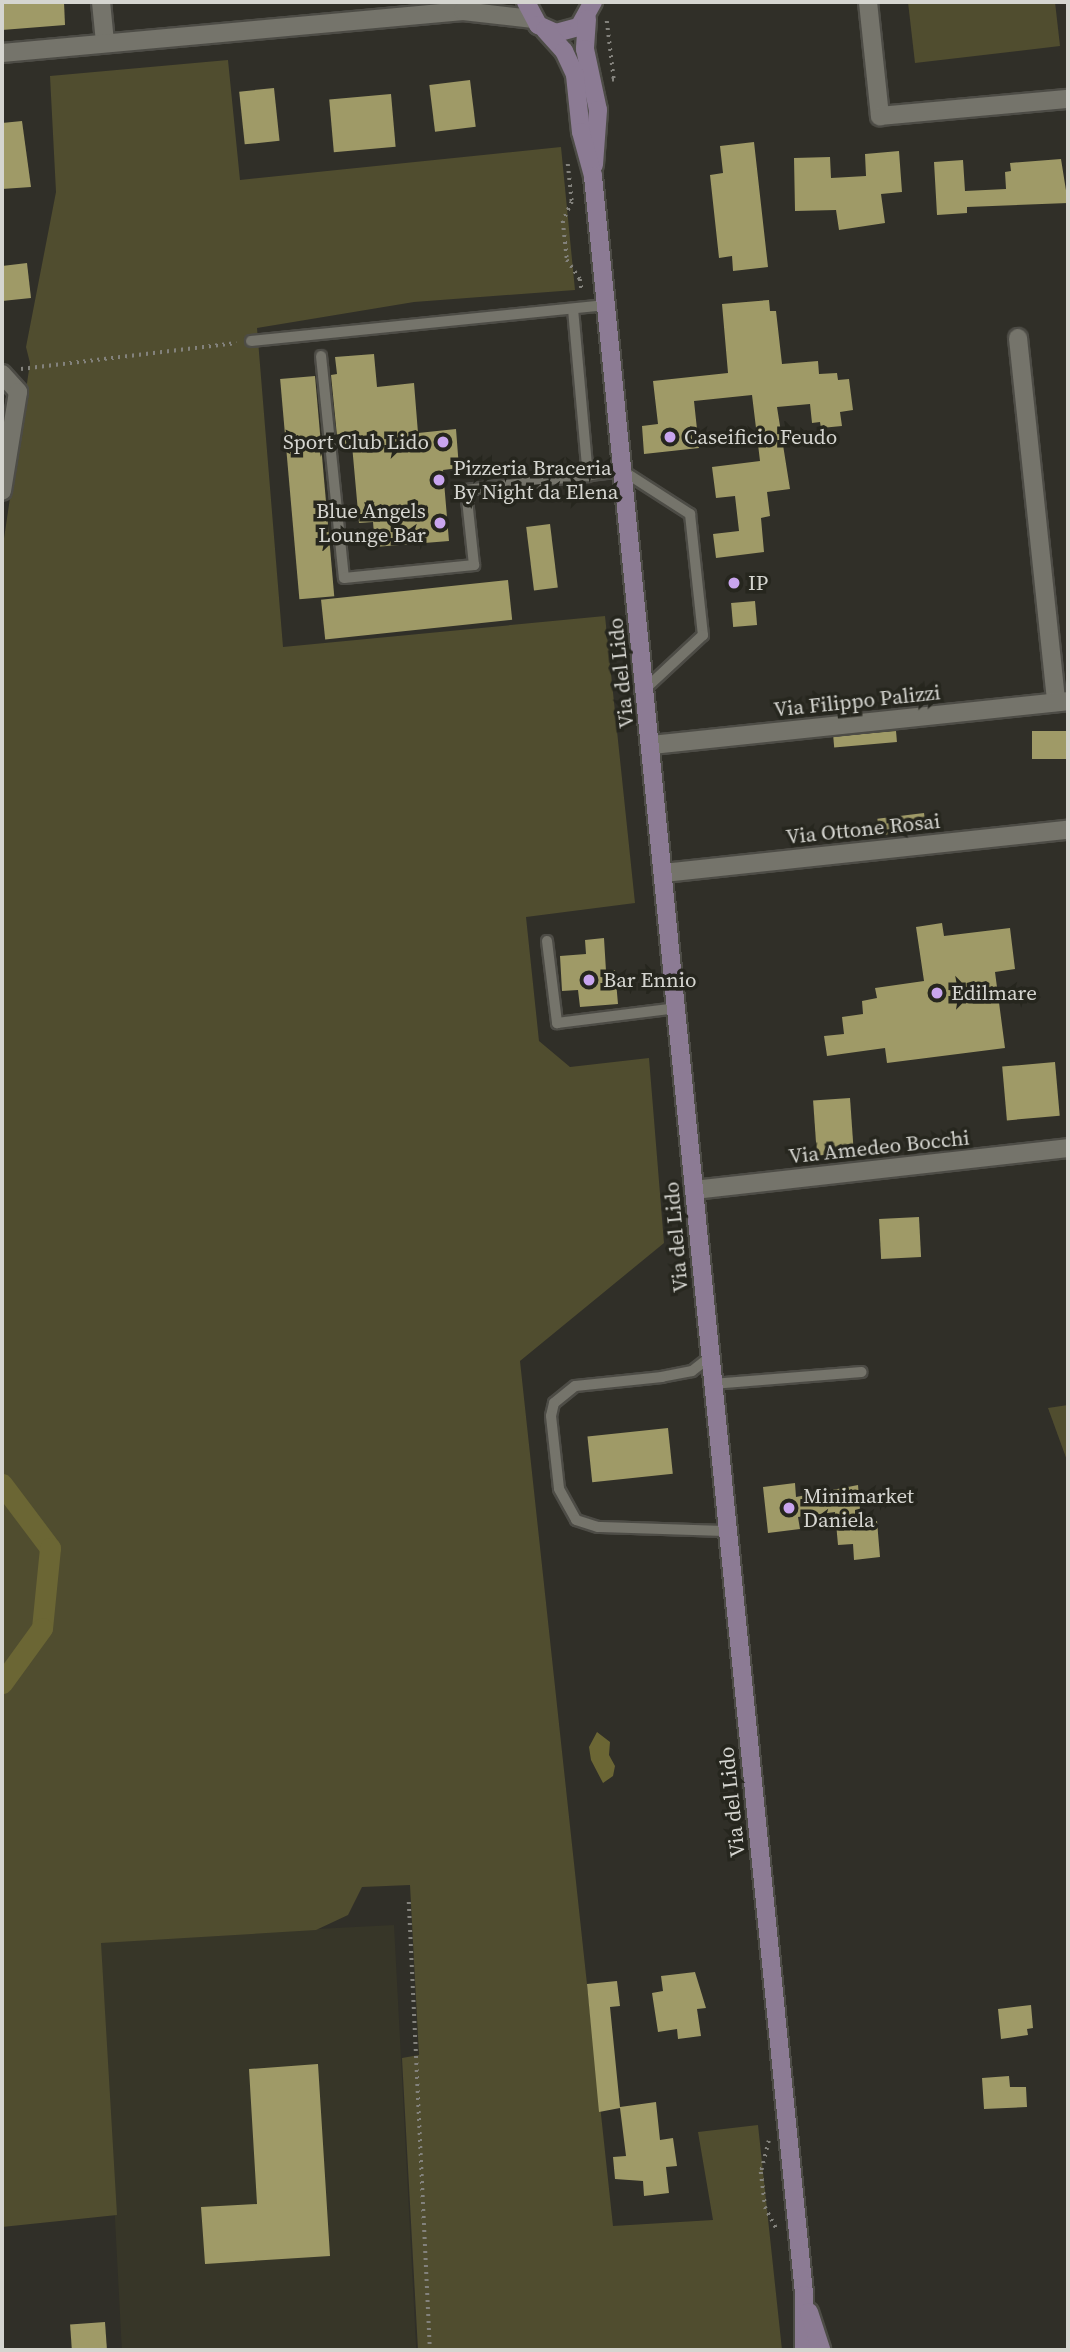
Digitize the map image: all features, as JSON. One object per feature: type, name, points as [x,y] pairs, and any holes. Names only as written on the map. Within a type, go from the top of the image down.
[{"type":"main road","name":"Via del Lido","points":[[526,2],[539,24],[564,51],[575,75],[581,132],[593,176],[804,2295],[803,2350]]},
{"type":"main road","name":"Via del Lido","points":[[593,176],[598,110],[585,49],[587,19],[600,6]]},
{"type":"main road","points":[[539,24],[568,32],[587,19]]},
{"type":"main road","name":"Via del Lido","points":[[804,2295],[821,2350]]},
{"type":"street","points":[[101,2],[105,42]]},
{"type":"street","points":[[2,53],[463,11],[490,2]]},
{"type":"street","points":[[868,2],[880,116],[1068,99]]},
{"type":"street","points":[[463,11],[539,24]]},
{"type":"street","points":[[1018,338],[1062,702]]},
{"type":"street","points":[[2,491],[18,391],[9,372]]},
{"type":"street","name":"Via Filippo Palizzi","points":[[651,746],[1062,702]]},
{"type":"street","name":"Via Ottone Rosai","points":[[663,873],[1068,830]]},
{"type":"street","name":"Via Amedeo Bocchi","points":[[694,1190],[1068,1148]]},
{"type":"lane","points":[[251,341],[606,306]]},
{"type":"lane","points":[[573,309],[588,476]]},
{"type":"lane","points":[[321,356],[344,578],[474,565],[466,490],[623,471],[690,514],[703,635],[645,690]]},
{"type":"lane","points":[[547,941],[557,1023],[677,1008]]},
{"type":"lane","points":[[710,1357],[692,1371],[662,1377],[575,1386],[554,1403],[551,1416],[559,1489],[576,1520],[598,1527],[727,1531]]},
{"type":"lane","points":[[712,1384],[862,1372]]},
{"type":"path","points":[[600,6],[614,80]]},
{"type":"path","points":[[568,160],[572,202],[563,221],[567,260],[582,289]]},
{"type":"path","points":[[9,372],[251,341]]},
{"type":"path","points":[[409,1902],[430,2350]]},
{"type":"shaded area","points":[[908,2],[1055,2],[1060,46],[915,63]]},
{"type":"shaded area","points":[[228,60],[240,180],[561,147],[575,290],[414,302],[257,328],[283,647],[605,616],[635,903],[526,917],[539,1041],[570,1067],[649,1058],[664,1243],[520,1361],[613,2226],[713,2220],[698,2132],[758,2125],[782,2350],[418,2350],[402,2058],[419,2055],[410,1885],[362,1887],[348,1915],[316,1930],[101,1943],[117,2215],[2,2227],[2,552],[30,363],[26,347],[56,192],[50,76]]},
{"type":"shaded area","points":[[1068,1405],[1068,1463],[1048,1408]]},
{"type":"shaded area","points":[[597,1732],[610,1742],[609,1755],[615,1766],[613,1776],[603,1783],[591,1760],[589,1747]]},
{"type":"shaded area","points":[[394,1925],[416,2350],[122,2350],[100,1940]]},
{"type":"building","points":[[2,2],[64,2],[65,25],[2,30]]},
{"type":"building","points":[[470,80],[476,127],[435,132],[429,85]]},
{"type":"building","points":[[274,88],[280,141],[245,144],[239,92]]},
{"type":"building","points":[[391,94],[396,147],[334,152],[329,99]]},
{"type":"building","points":[[22,121],[31,187],[2,189],[2,123]]},
{"type":"building","points":[[754,142],[768,267],[733,271],[732,256],[719,258],[710,175],[723,173],[720,146]]},
{"type":"building","points":[[899,151],[902,192],[881,194],[885,223],[839,230],[836,210],[795,211],[794,158],[830,157],[831,178],[866,176],[865,154]]},
{"type":"building","points":[[1061,159],[1068,203],[967,207],[967,213],[937,215],[934,162],[963,160],[965,191],[1006,189],[1005,172],[1011,171],[1010,163]]},
{"type":"building","points":[[27,263],[31,298],[2,301],[2,266]]},
{"type":"building","points":[[769,300],[770,311],[776,311],[782,364],[818,361],[819,374],[837,373],[838,380],[849,379],[853,410],[840,412],[842,426],[821,428],[820,422],[812,423],[810,404],[777,407],[790,489],[767,492],[770,516],[761,518],[764,552],[716,558],[713,534],[739,531],[735,496],[716,498],[712,467],[760,461],[752,395],[694,401],[699,448],[644,454],[642,426],[658,424],[653,381],[728,373],[722,304]]},
{"type":"building","points":[[374,354],[377,387],[414,383],[418,433],[456,429],[459,468],[443,470],[449,541],[375,547],[373,522],[359,523],[352,445],[338,446],[331,375],[337,374],[335,357]]},
{"type":"building","points":[[315,376],[334,596],[299,599],[280,379]]},
{"type":"building","points":[[550,524],[558,588],[534,590],[526,527]]},
{"type":"building","points":[[508,580],[512,620],[325,639],[321,600]]},
{"type":"building","points":[[755,601],[757,625],[733,627],[731,603]]},
{"type":"building","points":[[896,731],[897,742],[834,747],[833,736]]},
{"type":"building","points":[[1032,731],[1068,731],[1068,759],[1032,759]]},
{"type":"building","points":[[924,813],[926,830],[879,836],[877,819]]},
{"type":"building","name":"Edilmare","points":[[942,923],[944,936],[1010,928],[1015,969],[995,972],[1005,1048],[887,1063],[885,1048],[827,1056],[824,1036],[844,1034],[842,1017],[863,1014],[862,1001],[877,998],[875,988],[924,981],[916,927]]},
{"type":"building","name":"Bar Ennio","points":[[604,938],[606,971],[615,970],[618,1004],[580,1007],[578,990],[562,991],[560,956],[586,954],[585,940]]},
{"type":"building","points":[[1055,1062],[1060,1116],[1007,1120],[1002,1067]]},
{"type":"building","points":[[850,1098],[854,1153],[817,1155],[813,1101]]},
{"type":"building","points":[[919,1217],[921,1257],[881,1259],[879,1219]]},
{"type":"building","points":[[668,1428],[673,1474],[592,1482],[587,1436]]},
{"type":"building","points":[[795,1483],[796,1497],[858,1485],[861,1522],[877,1521],[880,1557],[854,1560],[853,1544],[838,1545],[835,1512],[798,1517],[800,1529],[768,1533],[763,1487]]},
{"type":"building","points":[[695,1972],[706,2008],[697,2009],[701,2036],[678,2039],[677,2029],[658,2032],[652,1993],[663,1991],[661,1976]]},
{"type":"building","points":[[617,1981],[620,2006],[610,2007],[620,2107],[656,2102],[660,2140],[673,2138],[677,2166],[666,2167],[669,2193],[644,2196],[643,2181],[615,2179],[613,2157],[626,2156],[620,2108],[599,2112],[587,1984]]},
{"type":"building","points":[[1031,2005],[1033,2028],[1027,2029],[1028,2035],[1001,2039],[998,2009]]},
{"type":"building","points":[[318,2064],[330,2256],[205,2264],[201,2207],[257,2204],[249,2069]]},
{"type":"building","points":[[1009,2076],[1010,2087],[1026,2087],[1027,2107],[984,2109],[982,2078]]},
{"type":"building","points":[[105,2322],[107,2350],[72,2350],[70,2324]]},
{"type":"waterway","points":[[2,1484],[50,1548],[42,1628],[2,1683]]},
{"type":"place","name":"Caseificio Feudo","points":[[670,437]]},
{"type":"place","name":"Sport Club Lido","points":[[443,442]]},
{"type":"place","name":"Pizzeria Braceria By Night da Elena","points":[[439,480]]},
{"type":"place","name":"Blue Angels Lounge Bar","points":[[440,523]]},
{"type":"place","name":"IP","points":[[734,583]]},
{"type":"place","name":"Bar Ennio","points":[[589,980]]},
{"type":"place","name":"Edilmare","points":[[937,993]]},
{"type":"place","name":"Minimarket Daniela","points":[[789,1508]]}]
